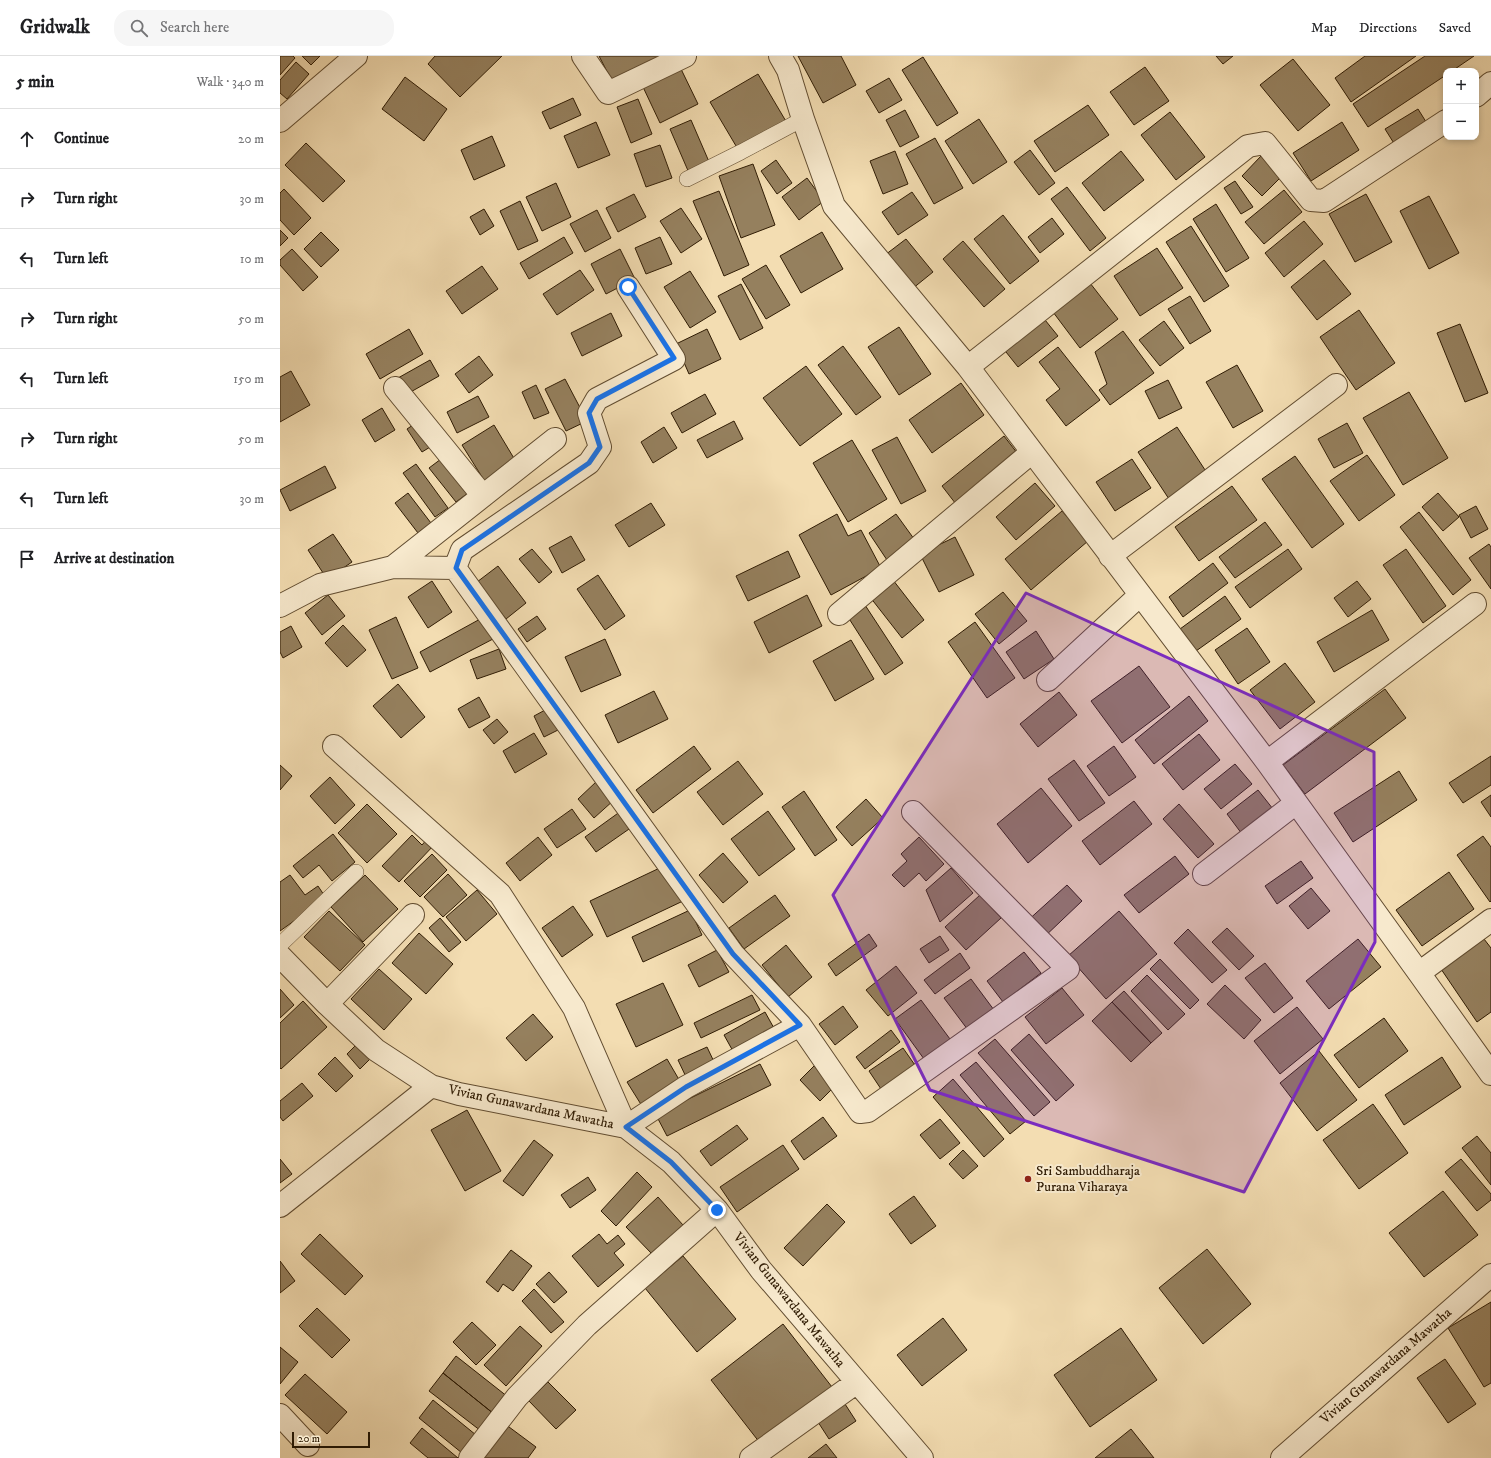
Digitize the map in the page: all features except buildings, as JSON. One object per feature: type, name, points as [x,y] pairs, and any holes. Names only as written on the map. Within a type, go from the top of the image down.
[{"type":"street","points":[[280,122],[356,56]]},
{"type":"street","points":[[583,56],[608,93],[685,56]]},
{"type":"street","points":[[780,56],[788,70],[803,119],[834,206],[968,367],[1267,762],[1491,1074]]},
{"type":"street","points":[[1479,93],[1491,83]]},
{"type":"street","points":[[968,367],[1248,146],[1265,143],[1311,200],[1324,201],[1443,123]]},
{"type":"street","points":[[456,568],[462,550],[589,463],[600,447],[589,413],[597,399],[674,358],[628,287]]},
{"type":"street","points":[[1110,556],[1336,385]]},
{"type":"street","points":[[395,388],[483,496]]},
{"type":"street","points":[[393,567],[555,439]]},
{"type":"street","points":[[839,614],[1032,452]]},
{"type":"street","points":[[280,606],[320,585],[393,567],[456,568]]},
{"type":"street","points":[[456,568],[733,954],[800,1025],[860,1112],[868,1111],[1068,969],[913,812]]},
{"type":"street","points":[[1048,680],[1140,595]]},
{"type":"street","points":[[1267,762],[1475,604]]},
{"type":"street","points":[[334,746],[500,894],[574,1008],[626,1127],[686,1087],[800,1025]]},
{"type":"street","points":[[1204,874],[1296,803]]},
{"type":"street","points":[[327,1004],[413,916]]},
{"type":"street","points":[[1419,973],[1491,920]]},
{"type":"street","name":"Vivian Gunawardana Mawatha","points":[[280,956],[327,1004],[376,1050],[431,1086],[459,1094],[626,1127],[671,1162],[717,1210],[761,1270],[922,1458]]},
{"type":"street","points":[[280,1206],[431,1086]]},
{"type":"street","points":[[470,1458],[517,1397],[587,1325],[717,1210]]},
{"type":"street","name":"Vivian Gunawardana Mawatha","points":[[1282,1458],[1491,1274]]},
{"type":"street","points":[[750,1458],[857,1382]]},
{"type":"street","points":[[280,1415],[308,1445]]},
{"type":"lane","points":[[686,179],[803,119]]},
{"type":"lane","points":[[280,945],[356,872]]},
{"type":"highlighted area","points":[[1026,593],[1374,752],[1375,942],[1244,1192],[930,1090],[833,895]]},
{"type":"place","name":"Sri Sambuddharaja Purana Viharaya","points":[[1028,1179]]},
{"type":"route","points":[[628,287],[674,358],[597,399],[589,413],[600,447],[589,463],[462,550],[456,568],[733,954],[800,1025],[686,1087],[626,1127],[671,1162],[717,1210]]}]
